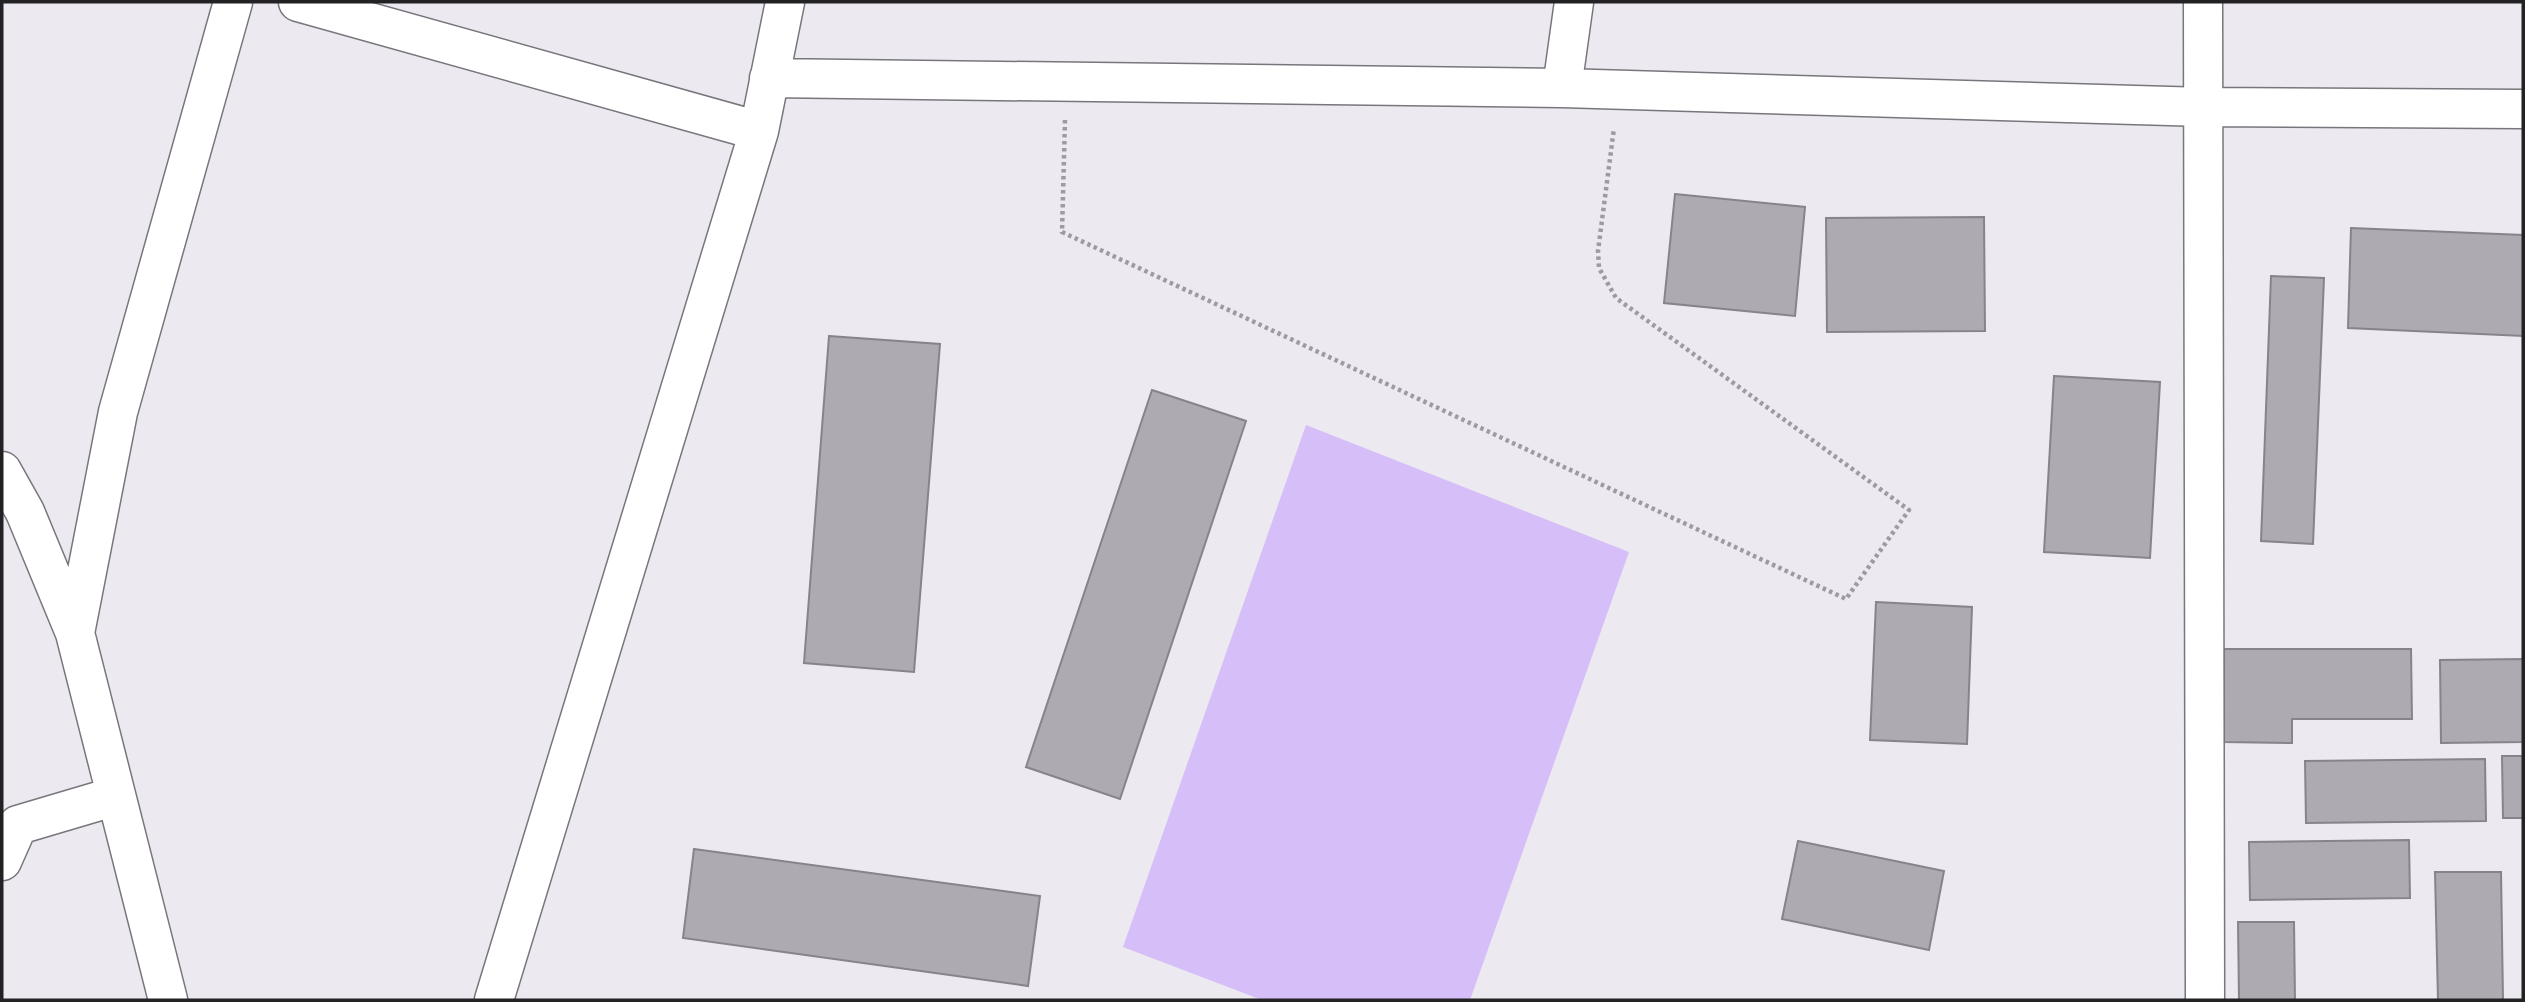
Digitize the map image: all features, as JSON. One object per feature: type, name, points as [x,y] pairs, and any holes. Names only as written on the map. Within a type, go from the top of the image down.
[{"type":"street","points":[[75,633],[118,412],[233,2]]},
{"type":"street","points":[[298,2],[759,131]]},
{"type":"street","points":[[494,1000],[759,131],[785,2]]},
{"type":"street","points":[[1562,88],[1574,2]]},
{"type":"street","points":[[2203,2],[2205,1000]]},
{"type":"street","points":[[769,78],[1065,84],[1562,88],[1618,92],[2204,107],[2523,110]]},
{"type":"street","points":[[2,471],[26,512],[75,633],[168,1000]]},
{"type":"street","points":[[2,861],[18,825],[116,796]]},
{"type":"path","points":[[1065,84],[1062,232],[1846,599],[1909,510],[1616,298],[1606,285],[1599,268],[1598,251],[1618,92]]},
{"type":"shaded area","points":[[1306,425],[1629,552],[1470,1000],[1262,1000],[1123,947]]},
{"type":"building","points":[[1675,194],[1805,207],[1795,316],[1664,303]]},
{"type":"building","points":[[1984,217],[1985,331],[1827,332],[1826,218]]},
{"type":"building","points":[[2351,228],[2523,235],[2523,336],[2348,328]]},
{"type":"building","points":[[2271,276],[2324,278],[2313,544],[2261,541]]},
{"type":"building","points":[[829,336],[940,344],[914,672],[804,663]]},
{"type":"building","points":[[2054,376],[2160,382],[2150,558],[2044,552]]},
{"type":"building","points":[[1152,390],[1246,421],[1120,799],[1026,767]]},
{"type":"building","points":[[1876,602],[1972,607],[1967,744],[1870,740]]},
{"type":"building","points":[[2224,649],[2411,649],[2412,719],[2292,719],[2292,743],[2224,742]]},
{"type":"building","points":[[2523,659],[2523,742],[2441,743],[2440,660]]},
{"type":"building","points":[[2502,756],[2523,756],[2523,818],[2503,818]]},
{"type":"building","points":[[2485,759],[2486,821],[2306,823],[2305,761]]},
{"type":"building","points":[[2409,840],[2410,898],[2250,900],[2249,842]]},
{"type":"building","points":[[1798,841],[1944,871],[1929,950],[1782,919]]},
{"type":"building","points":[[694,849],[1040,896],[1028,986],[683,938]]},
{"type":"building","points":[[2435,872],[2501,872],[2503,1000],[2438,1000]]},
{"type":"building","points":[[2238,922],[2294,922],[2295,1000],[2239,1000]]}]
